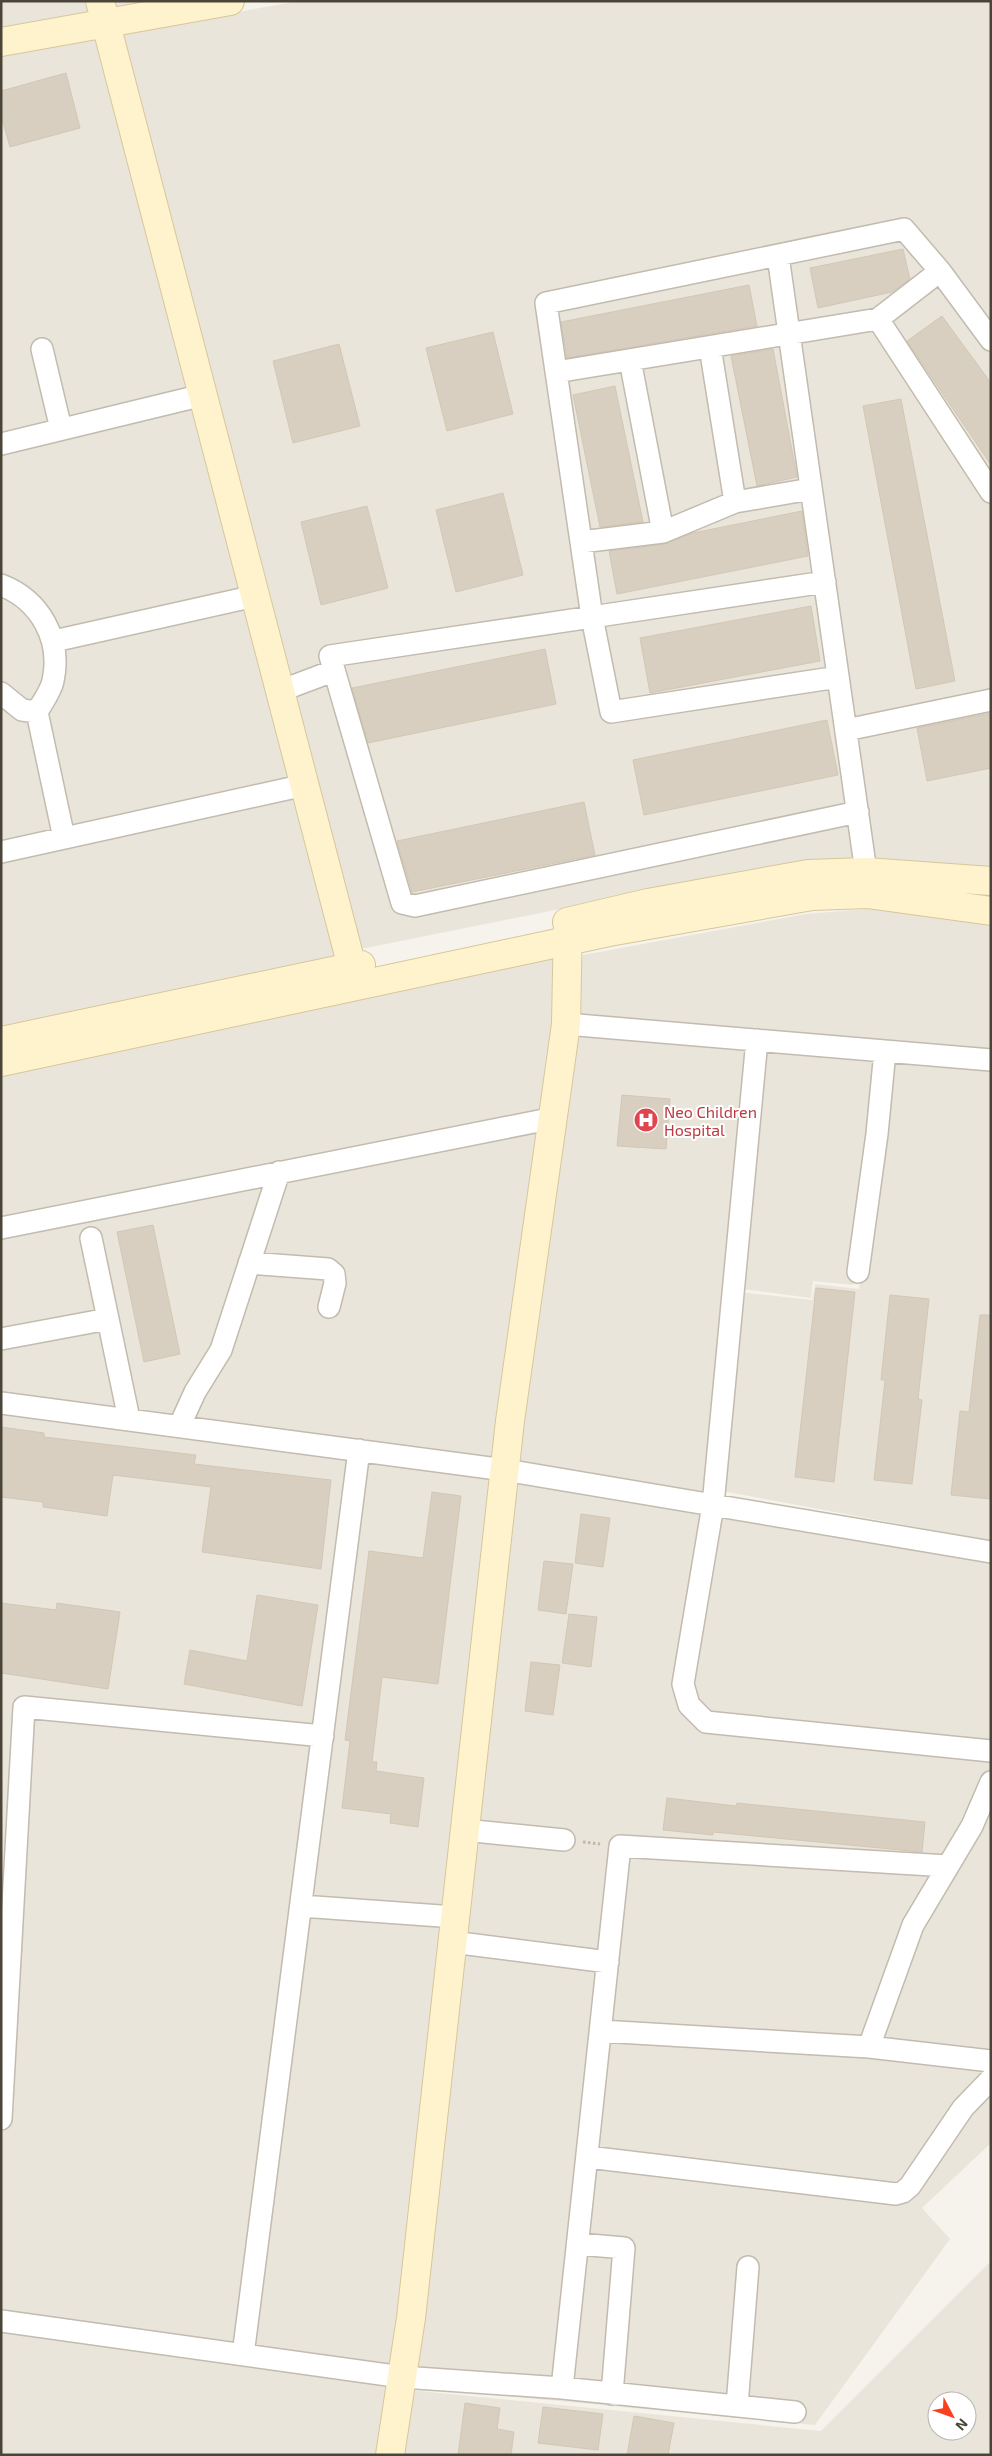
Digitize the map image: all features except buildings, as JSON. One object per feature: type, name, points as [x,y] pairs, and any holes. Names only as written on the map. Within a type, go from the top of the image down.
[{"type":"street","points":[[1,42],[103,12],[230,1]]},
{"type":"street","points":[[103,12],[356,976]]},
{"type":"street","points":[[838,677],[611,712],[592,617],[546,303],[904,229],[940,271],[991,340]]},
{"type":"street","points":[[778,256],[866,872]]},
{"type":"street","points":[[556,372],[878,319],[940,271]]},
{"type":"street","points":[[878,319],[991,492]]},
{"type":"street","points":[[710,347],[735,502]]},
{"type":"street","points":[[42,349],[61,429]]},
{"type":"street","points":[[630,360],[662,532]]},
{"type":"street","points":[[1,444],[203,395]]},
{"type":"street","points":[[582,542],[662,532],[735,502],[812,489]]},
{"type":"street","points":[[825,582],[330,656],[402,903],[415,906],[858,812]]},
{"type":"street","points":[[1,585],[18,591],[42,616],[54,641],[53,682],[37,712],[64,838]]},
{"type":"street","points":[[54,641],[255,596]]},
{"type":"street","points":[[280,691],[333,671]]},
{"type":"street","points":[[1,692],[22,710],[37,712]]},
{"type":"street","points":[[846,730],[991,700]]},
{"type":"street","points":[[1,852],[305,784]]},
{"type":"street","points":[[568,931],[648,903],[808,874],[866,872],[991,881]]},
{"type":"street","points":[[1,1062],[356,976],[505,937],[568,931],[812,896],[867,894],[991,911]]},
{"type":"street","points":[[390,2455],[410,2318],[504,1470],[566,1024],[568,931]]},
{"type":"street","points":[[1,1041],[356,976]]},
{"type":"street","points":[[566,1024],[991,1060]]},
{"type":"street","points":[[757,1040],[713,1505],[683,1684],[689,1705],[706,1722],[991,1751]]},
{"type":"street","points":[[858,1272],[877,1134],[885,1051]]},
{"type":"street","points":[[1,1228],[554,1118]]},
{"type":"street","points":[[180,1426],[199,1385],[221,1350],[279,1172]]},
{"type":"street","points":[[91,1238],[128,1418]]},
{"type":"street","points":[[249,1262],[328,1268],[334,1274],[335,1283],[329,1307]]},
{"type":"street","points":[[1,1339],[108,1319]]},
{"type":"street","points":[[1,1403],[128,1418],[504,1470],[991,1552]]},
{"type":"street","points":[[243,2355],[359,1450]]},
{"type":"street","points":[[1,2119],[9,1861],[24,1707],[323,1736]]},
{"type":"street","points":[[869,2047],[913,1925],[972,1826],[991,1782]]},
{"type":"street","points":[[464,1830],[564,1840]]},
{"type":"street","points":[[562,2388],[620,1846],[948,1866]]},
{"type":"street","points":[[301,1906],[453,1929],[608,1962]]},
{"type":"street","points":[[601,2031],[869,2047],[991,2061]]},
{"type":"street","points":[[588,2157],[896,2194],[903,2192],[910,2186],[963,2108],[991,2079]]},
{"type":"street","points":[[578,2244],[624,2248],[612,2394]]},
{"type":"street","points":[[737,2406],[748,2267]]},
{"type":"street","points":[[1,2321],[402,2377],[562,2388],[795,2412]]},
{"type":"path","points":[[564,1840],[620,1846]]},
{"type":"shaded area","points":[[1,1],[94,1],[98,19],[1,36]]},
{"type":"shaded area","points":[[112,1],[194,1],[116,15]]},
{"type":"shaded area","points":[[299,1],[991,1],[991,870],[809,859],[361,949],[121,33]]},
{"type":"shaded area","points":[[97,36],[301,782],[1,850],[1,55]]},
{"type":"shaded area","points":[[301,790],[346,963],[1,1035],[1,859]]},
{"type":"shaded area","points":[[877,908],[991,918],[991,1051],[879,1042],[854,1285],[813,1281],[811,1298],[727,1287],[708,1499],[516,1464],[583,955],[806,914]]},
{"type":"shaded area","points":[[554,956],[554,1025],[397,2326],[378,2455],[1,2455],[1,1073]]},
{"type":"shaded area","points":[[895,1061],[991,1069],[991,1541],[722,1491],[738,1292],[812,1300],[815,1284],[859,1289]]},
{"type":"shaded area","points":[[515,1483],[991,1557],[991,2143],[922,2208],[950,2239],[815,2425],[408,2387]]},
{"type":"shaded area","points":[[991,2261],[991,2455],[400,2455],[409,2390],[821,2431]]},
{"type":"place","name":"Neo Children Hospital","points":[[646,1120]]}]
